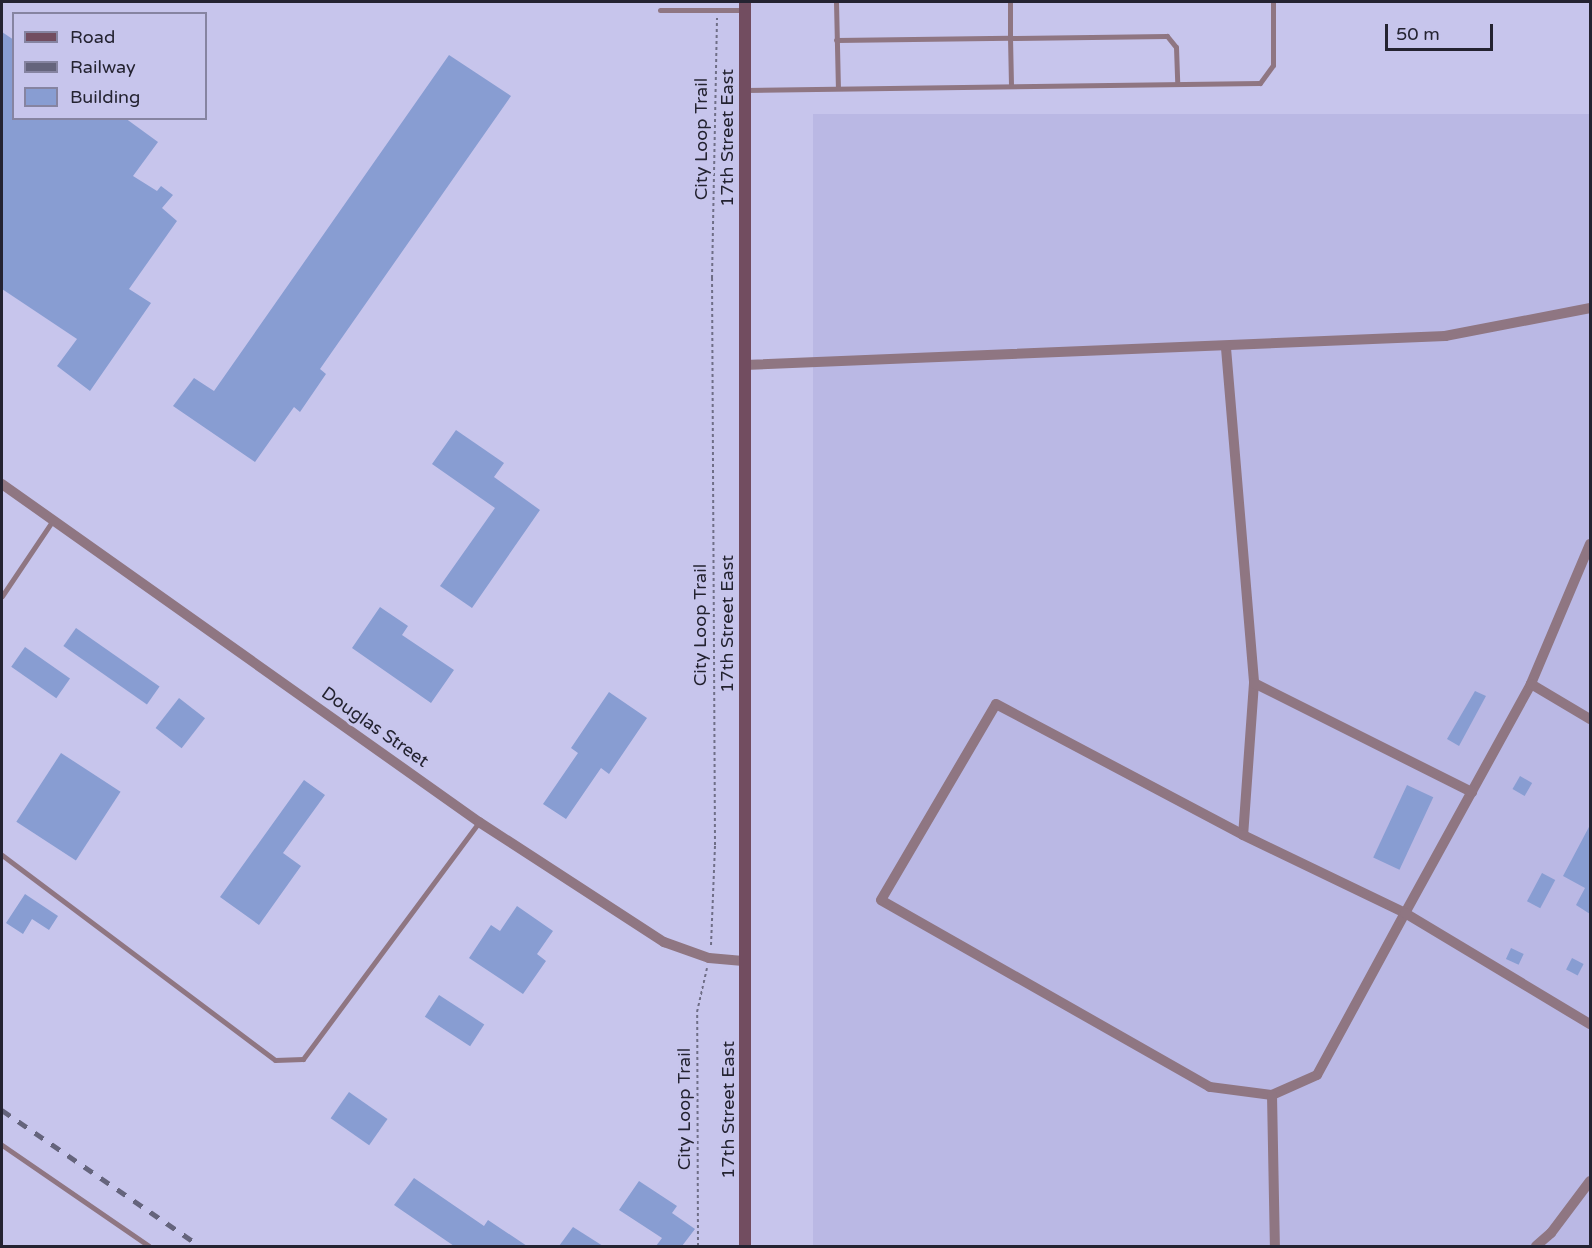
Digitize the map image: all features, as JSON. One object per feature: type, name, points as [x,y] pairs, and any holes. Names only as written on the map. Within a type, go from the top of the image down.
[{"type":"main road","name":"17th Street East","points":[[745,6],[745,1246]]},
{"type":"street","points":[[745,364],[1226,348],[1445,336],[1590,308]]},
{"type":"street","points":[[1226,348],[1254,682],[1243,835]]},
{"type":"street","name":"Douglas Street","points":[[2,484],[479,822],[663,942],[709,958],[746,962]]},
{"type":"street","points":[[1590,544],[1531,684],[1405,913],[1317,1075],[1272,1095],[1210,1087],[881,900],[996,704],[1243,835],[1405,913],[1590,1024]]},
{"type":"street","points":[[1254,682],[1472,792]]},
{"type":"street","points":[[1531,684],[1590,719]]},
{"type":"street","points":[[1272,1095],[1275,1246]]},
{"type":"street","points":[[1536,1246],[1551,1233],[1590,1181]]},
{"type":"lane","points":[[837,2],[838,88]]},
{"type":"lane","points":[[1010,2],[1011,85]]},
{"type":"lane","points":[[745,90],[1260,82],[1269,76],[1273,65],[1273,2]]},
{"type":"lane","points":[[660,10],[717,10],[745,6]]},
{"type":"lane","points":[[837,40],[1167,36],[1176,47],[1177,82]]},
{"type":"lane","points":[[2,596],[54,519]]},
{"type":"lane","points":[[2,855],[275,1060],[303,1059],[479,822]]},
{"type":"lane","points":[[2,1145],[149,1246]]},
{"type":"path","name":"City Loop Trail","points":[[698,1246],[697,1012],[714,929],[712,278],[717,10]]},
{"type":"shaded area","points":[[813,114],[1590,114],[1590,1246],[813,1246]]},
{"type":"building","points":[[2,32],[12,39],[12,120],[128,120],[158,142],[133,176],[157,191],[161,186],[173,195],[162,208],[177,221],[129,289],[151,303],[90,391],[57,366],[77,339],[2,289]]},
{"type":"building","points":[[449,55],[511,96],[320,369],[326,374],[300,412],[294,407],[255,462],[173,406],[194,378],[214,391]]},
{"type":"building","points":[[456,430],[504,463],[494,477],[540,510],[472,608],[440,586],[495,508],[432,464]]},
{"type":"building","points":[[380,607],[408,626],[402,635],[454,670],[431,703],[352,648]]},
{"type":"building","points":[[76,628],[160,687],[147,705],[63,646]]},
{"type":"building","points":[[25,647],[70,679],[56,698],[11,667]]},
{"type":"building","points":[[1475,691],[1486,696],[1459,746],[1447,739]]},
{"type":"building","points":[[609,692],[647,718],[609,774],[601,768],[566,819],[543,804],[578,753],[571,748]]},
{"type":"building","points":[[179,698],[205,718],[182,748],[156,728]]},
{"type":"building","points":[[61,753],[121,792],[76,860],[16,822]]},
{"type":"building","points":[[1520,776],[1532,783],[1525,796],[1512,789]]},
{"type":"building","points":[[304,780],[325,795],[283,853],[301,866],[259,925],[220,897]]},
{"type":"building","points":[[1407,785],[1433,797],[1399,870],[1373,858]]},
{"type":"building","points":[[1590,825],[1590,914],[1576,905],[1585,888],[1563,876]]},
{"type":"building","points":[[1542,873],[1555,880],[1540,908],[1527,901]]},
{"type":"building","points":[[25,894],[58,916],[49,930],[32,919],[23,934],[6,923]]},
{"type":"building","points":[[517,906],[553,931],[537,954],[546,961],[523,994],[469,958],[491,925],[500,931]]},
{"type":"building","points":[[1511,948],[1524,954],[1519,965],[1506,959]]},
{"type":"building","points":[[1572,958],[1584,964],[1578,975],[1566,970]]},
{"type":"building","points":[[439,995],[484,1024],[470,1046],[425,1017]]},
{"type":"building","points":[[349,1092],[388,1119],[369,1145],[331,1118]]},
{"type":"building","points":[[414,1178],[484,1226],[488,1220],[527,1246],[454,1246],[394,1205]]},
{"type":"building","points":[[639,1181],[677,1206],[672,1213],[695,1229],[682,1246],[656,1246],[662,1238],[619,1210]]},
{"type":"building","points":[[573,1227],[603,1246],[559,1246]]},
{"type":"railway","points":[[2,1110],[200,1246]]}]
